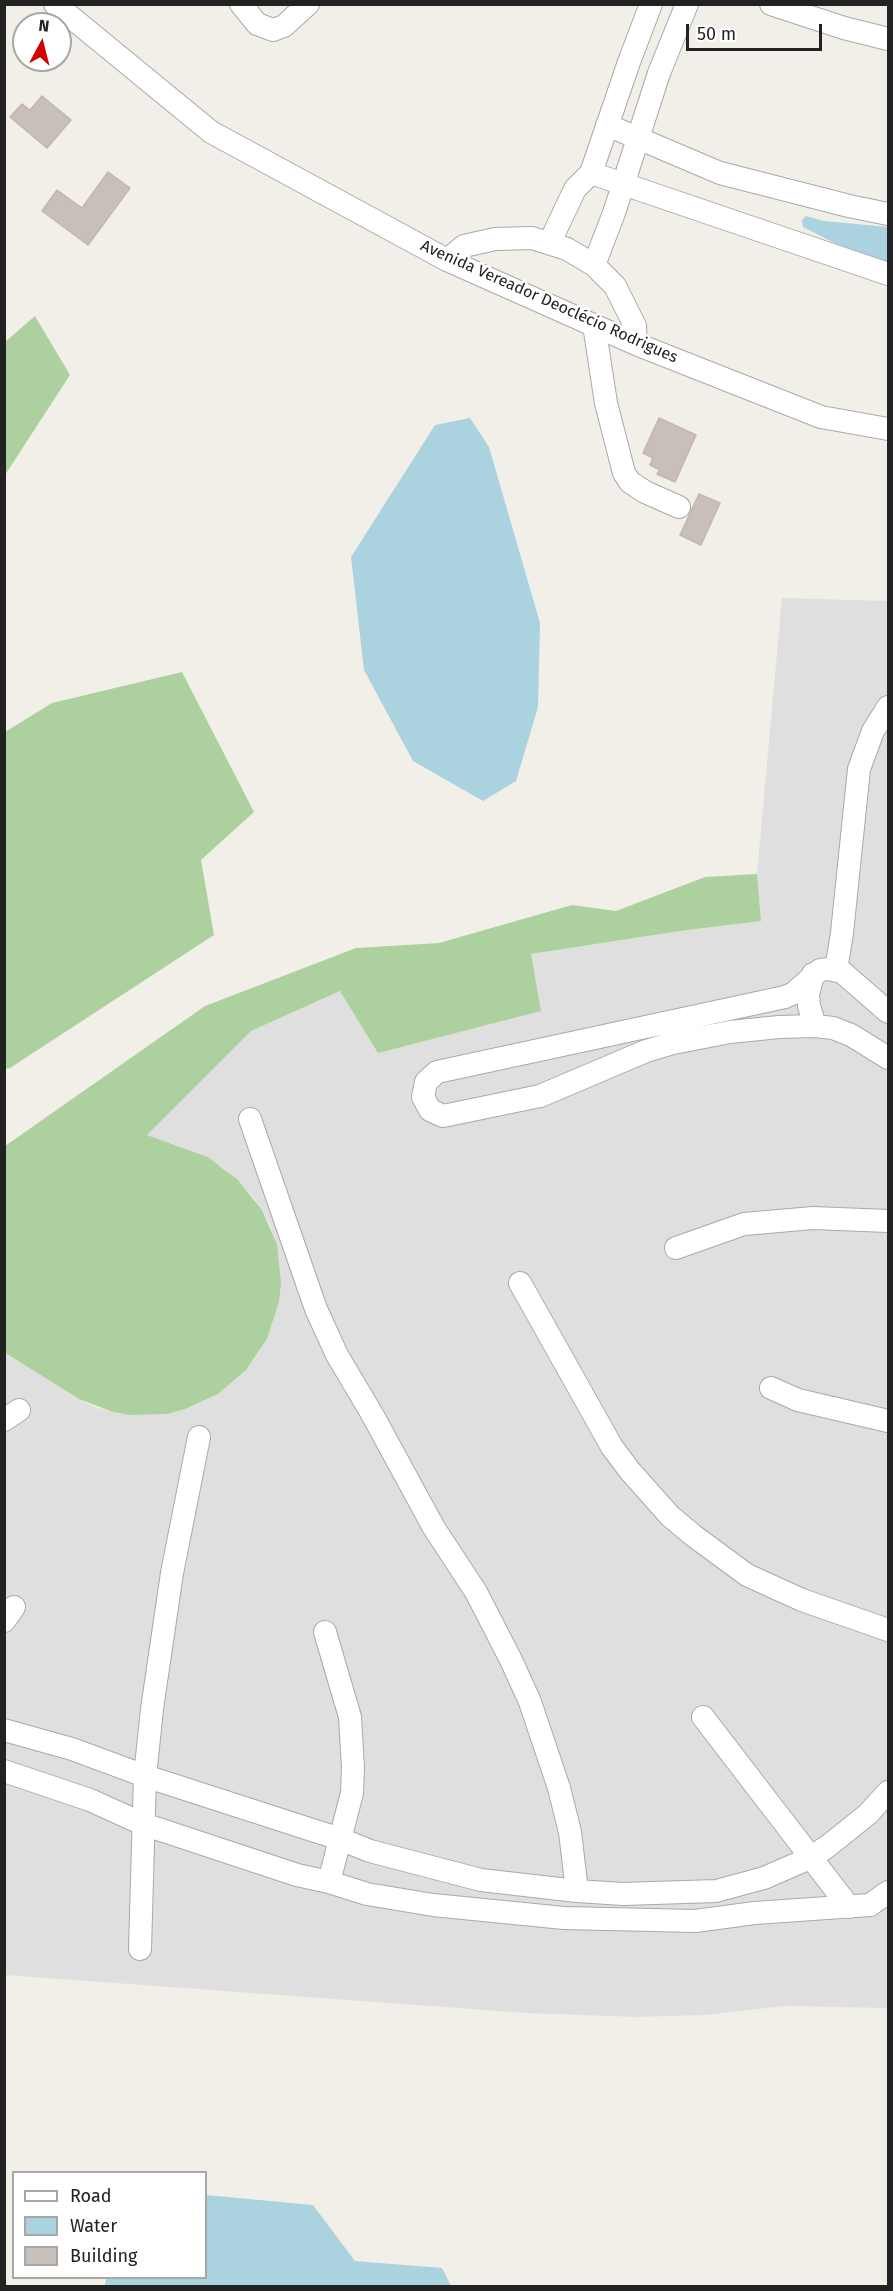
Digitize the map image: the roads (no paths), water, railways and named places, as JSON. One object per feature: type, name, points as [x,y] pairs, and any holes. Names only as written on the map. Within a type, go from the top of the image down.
[{"type":"street","name":"Avenida Vereador Deoclécio Rodrigues","points":[[55,4],[211,132],[447,260],[636,344],[821,417],[883,430]]},
{"type":"street","points":[[241,4],[257,24],[273,30],[284,26],[308,4]]},
{"type":"street","points":[[550,242],[575,189],[591,173],[628,62],[651,4]]},
{"type":"street","points":[[594,265],[614,213],[659,73],[687,4]]},
{"type":"street","points":[[771,4],[844,28],[888,39]]},
{"type":"street","points":[[607,125],[720,173],[888,214]]},
{"type":"street","points":[[591,173],[888,274]]},
{"type":"street","points":[[447,260],[464,246],[495,238],[513,237],[550,242],[567,249],[594,265],[615,286],[635,326],[636,344]]},
{"type":"street","points":[[594,325],[606,403],[624,473],[630,482],[645,492],[679,507]]},
{"type":"street","points":[[836,970],[859,769],[873,731],[888,707]]},
{"type":"street","points":[[888,1012],[846,976],[836,970],[820,970],[785,998],[437,1072],[426,1082],[423,1097],[430,1110],[442,1116],[540,1096],[646,1051],[673,1043],[730,1032],[815,1026],[833,1028],[851,1035],[888,1058]]},
{"type":"street","points":[[813,974],[808,995],[815,1026]]},
{"type":"street","points":[[250,1119],[316,1309],[337,1355],[434,1528],[476,1592],[507,1651],[530,1702],[559,1788],[570,1832],[577,1892]]},
{"type":"street","points":[[676,1248],[709,1235],[755,1222],[813,1218],[888,1221]]},
{"type":"street","points":[[520,1283],[612,1446],[630,1471],[670,1516],[747,1575],[802,1600],[888,1630]]},
{"type":"street","points":[[771,1388],[798,1400],[888,1421]]},
{"type":"street","points":[[140,1949],[145,1776],[155,1686],[172,1573],[199,1437]]},
{"type":"street","points":[[325,1632],[350,1717],[352,1742],[352,1793],[329,1882]]},
{"type":"street","points":[[704,1717],[849,1907]]},
{"type":"street","points":[[4,1730],[72,1749],[145,1776],[340,1839],[370,1851],[481,1880],[577,1892],[635,1893],[716,1890],[764,1878],[810,1858],[849,1831],[888,1792]]},
{"type":"street","points":[[4,1771],[90,1800],[144,1824],[297,1875],[367,1894],[433,1905],[564,1918],[695,1921],[755,1913],[870,1905],[888,1892]]},
{"type":"water","points":[[806,216],[824,221],[888,227],[888,262],[846,249],[803,227],[802,220]]},
{"type":"water","points":[[470,418],[489,447],[540,623],[538,707],[516,781],[483,801],[413,761],[364,670],[351,557],[435,425]]},
{"type":"water","points":[[207,2195],[313,2205],[355,2261],[442,2268],[451,2286],[105,2286],[106,2279],[207,2279]]}]
